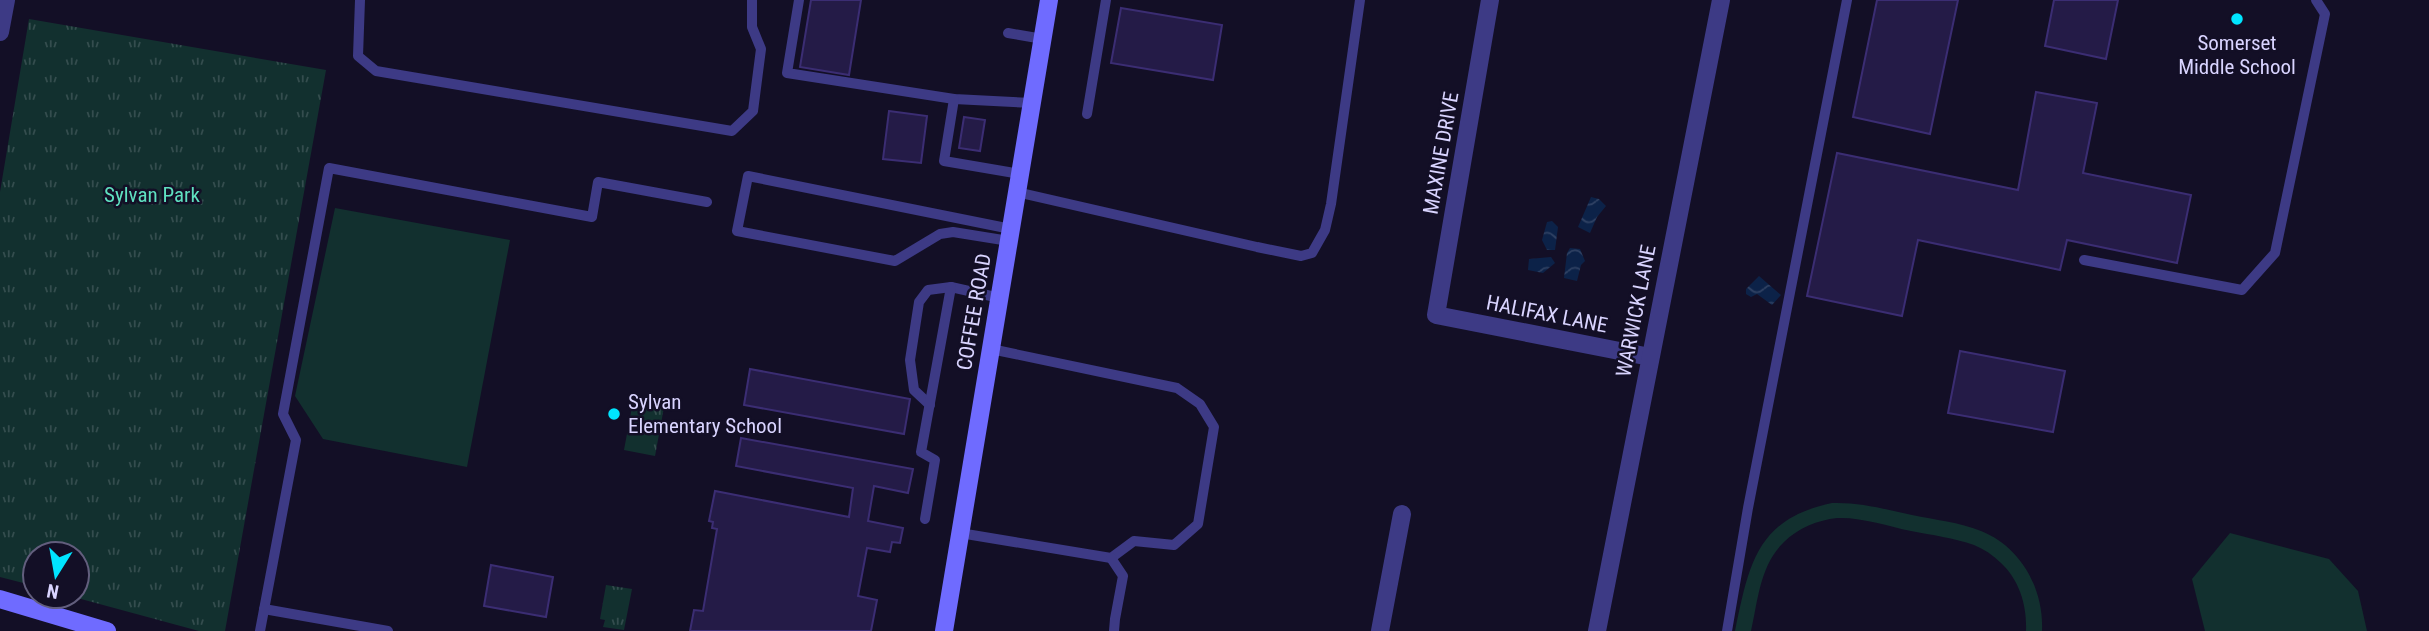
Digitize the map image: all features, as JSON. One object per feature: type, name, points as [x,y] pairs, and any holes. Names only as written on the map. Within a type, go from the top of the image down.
[{"type":"main road","name":"COFFEE ROAD","points":[[944,631],[1043,39],[1046,1]]},
{"type":"main road","points":[[0,599],[107,631]]},
{"type":"street","points":[[0,32],[6,0]]},
{"type":"street","name":"MAXINE DRIVE","points":[[1436,315],[1490,0]]},
{"type":"street","name":"WARWICK LANE","points":[[1597,631],[1721,0]]},
{"type":"street","name":"HALIFAX LANE","points":[[1436,315],[1650,358]]},
{"type":"street","points":[[1380,631],[1402,514]]},
{"type":"lane","points":[[360,0],[358,55],[376,71],[732,131],[753,111],[761,49],[752,27],[752,0]]},
{"type":"lane","points":[[799,0],[786,73],[954,99],[1032,103]]},
{"type":"lane","points":[[1087,114],[1106,0]]},
{"type":"lane","points":[[1017,192],[1301,256],[1312,253],[1325,230],[1331,204],[1360,0]]},
{"type":"lane","points":[[1727,631],[1748,508],[1847,0]]},
{"type":"lane","points":[[2084,260],[2242,290],[2267,262],[2275,253],[2325,14],[2316,0]]},
{"type":"lane","points":[[1008,33],[1043,39]]},
{"type":"lane","points":[[954,99],[944,161],[1020,174]]},
{"type":"lane","points":[[260,631],[296,440],[283,414],[329,168],[592,217],[598,182],[707,202]]},
{"type":"lane","points":[[748,176],[1010,235],[953,232],[940,234],[895,261],[737,231],[748,176]]},
{"type":"lane","points":[[930,405],[914,390],[910,360],[919,302],[928,290],[951,287],[1000,298]]},
{"type":"lane","points":[[925,519],[934,460],[921,452],[951,287]]},
{"type":"lane","points":[[960,533],[1111,558],[1134,541],[1174,545],[1198,524],[1214,427],[1200,404],[1177,388],[991,349]]},
{"type":"lane","points":[[1111,558],[1123,576],[1114,631]]},
{"type":"lane","points":[[264,609],[388,631]]},
{"type":"green space","name":"Sylvan Park","points":[[29,19],[326,70],[225,631],[199,631],[91,602],[91,540],[21,540],[21,582],[0,577],[0,192]]},
{"type":"green space","points":[[335,208],[510,240],[467,467],[323,439],[295,396]]},
{"type":"green space","points":[[633,402],[664,407],[655,456],[624,450]]},
{"type":"green space","points":[[1832,503],[1872,506],[1956,523],[1995,538],[2008,547],[2027,571],[2039,600],[2042,631],[2026,631],[2024,603],[2018,586],[2008,570],[1981,548],[1959,540],[1874,522],[1837,518],[1809,526],[1784,542],[1765,572],[1751,631],[1735,631],[1745,585],[1760,548],[1787,520],[1807,510]]},
{"type":"green space","points":[[2230,533],[2329,559],[2358,591],[2367,631],[2205,631],[2192,579]]},
{"type":"green space","points":[[606,585],[632,589],[624,630],[603,627],[605,620],[600,619]]},
{"type":"water","points":[[1591,197],[1599,199],[1606,206],[1597,217],[1590,233],[1578,227]]},
{"type":"water","points":[[1552,221],[1558,227],[1555,250],[1547,250],[1542,240],[1547,222]]},
{"type":"water","points":[[1570,248],[1580,249],[1585,261],[1581,265],[1577,281],[1564,278]]},
{"type":"water","points":[[1551,257],[1555,263],[1543,273],[1528,270],[1529,259]]},
{"type":"water","points":[[1759,276],[1781,295],[1772,305],[1757,294],[1751,297],[1746,294],[1746,289]]},
{"type":"building","points":[[811,0],[861,0],[849,75],[800,67]]},
{"type":"building","points":[[1877,0],[1958,0],[1930,134],[1853,117]]},
{"type":"building","points":[[2054,0],[2118,0],[2106,59],[2045,46]]},
{"type":"building","points":[[1121,8],[1222,25],[1213,80],[1111,63]]},
{"type":"building","points":[[2036,92],[2097,103],[2083,173],[2191,195],[2177,263],[2067,240],[2060,270],[1918,240],[1902,316],[1807,296],[1837,153],[2018,190]]},
{"type":"building","points":[[889,111],[927,116],[921,163],[883,159]]},
{"type":"building","points":[[964,117],[985,120],[980,151],[959,148]]},
{"type":"building","points":[[1960,351],[2065,371],[2053,432],[1948,413]]},
{"type":"building","points":[[750,369],[910,399],[904,434],[744,405]]},
{"type":"building","points":[[741,438],[913,469],[908,493],[874,486],[868,521],[903,528],[900,543],[892,542],[890,552],[867,548],[858,596],[877,600],[871,631],[690,631],[694,610],[703,611],[717,529],[712,528],[713,522],[709,521],[715,491],[849,517],[853,488],[736,466]]},
{"type":"building","points":[[491,565],[553,577],[546,617],[484,606]]},
{"type":"place","name":"Somerset Middle School","points":[[2237,19]]},
{"type":"place","name":"Sylvan Elementary School","points":[[614,414]]}]
